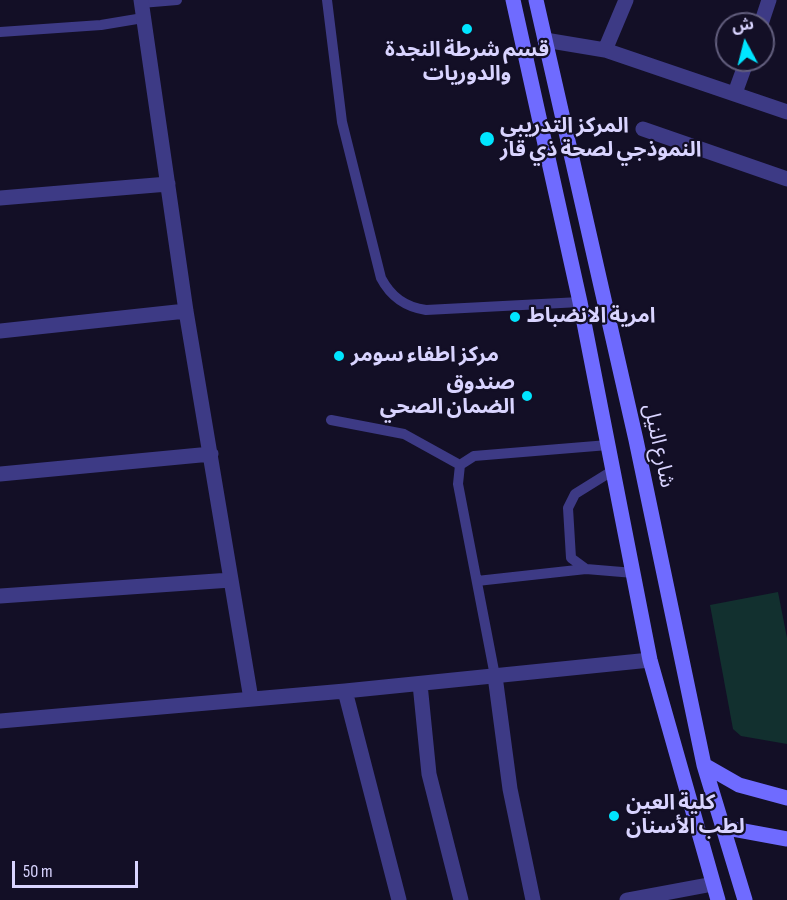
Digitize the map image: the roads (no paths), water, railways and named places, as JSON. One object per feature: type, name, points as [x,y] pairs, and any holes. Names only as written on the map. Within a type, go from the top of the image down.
[{"type":"main road","points":[[513,0],[580,302],[650,660],[718,900]]},
{"type":"main road","name":"شارع النيل","points":[[536,0],[636,440],[704,765],[745,900]]},
{"type":"main road","points":[[608,445],[636,440]]},
{"type":"main road","points":[[704,765],[739,785],[787,798]]},
{"type":"main road","points":[[722,827],[787,839]]},
{"type":"street","points":[[605,50],[626,0]]},
{"type":"street","points":[[142,7],[186,311],[251,699]]},
{"type":"street","points":[[545,40],[605,50],[787,112]]},
{"type":"street","points":[[735,93],[743,72]]},
{"type":"street","points":[[643,129],[787,179]]},
{"type":"street","points":[[0,198],[168,184]]},
{"type":"street","points":[[0,332],[186,311]]},
{"type":"street","points":[[0,474],[211,454]]},
{"type":"street","points":[[0,596],[231,580]]},
{"type":"street","points":[[0,721],[345,692],[650,660]]},
{"type":"street","points":[[495,676],[510,789],[533,900]]},
{"type":"street","points":[[420,684],[429,774],[460,900]]},
{"type":"street","points":[[345,692],[399,900]]},
{"type":"street","points":[[627,900],[713,884]]},
{"type":"lane","points":[[0,32],[101,25],[142,7],[177,0]]},
{"type":"lane","points":[[327,0],[335,80],[349,156],[381,278],[390,293],[405,304],[426,310],[580,302]]},
{"type":"lane","points":[[331,420],[404,434],[460,465]]},
{"type":"lane","points":[[460,465],[474,456],[608,445]]},
{"type":"lane","points":[[460,465],[458,484],[495,676]]},
{"type":"lane","points":[[586,569],[572,558],[568,508],[575,494],[612,471]]},
{"type":"lane","points":[[477,581],[586,569],[633,573]]},
{"type":"place","name":"قسم شرطة النجدة والدوريات","points":[[467,29]]},
{"type":"place","name":"المركز التدريبي النموذجي لصحة ذي قار","points":[[487,139]]},
{"type":"place","name":"امرية الانضباط","points":[[515,317]]},
{"type":"place","name":"مركز اطفاء سومر","points":[[339,356]]},
{"type":"place","name":"صندوق الضمان الصحي","points":[[527,396]]},
{"type":"place","name":"كلية العين لطب الأسنان","points":[[614,816]]}]
